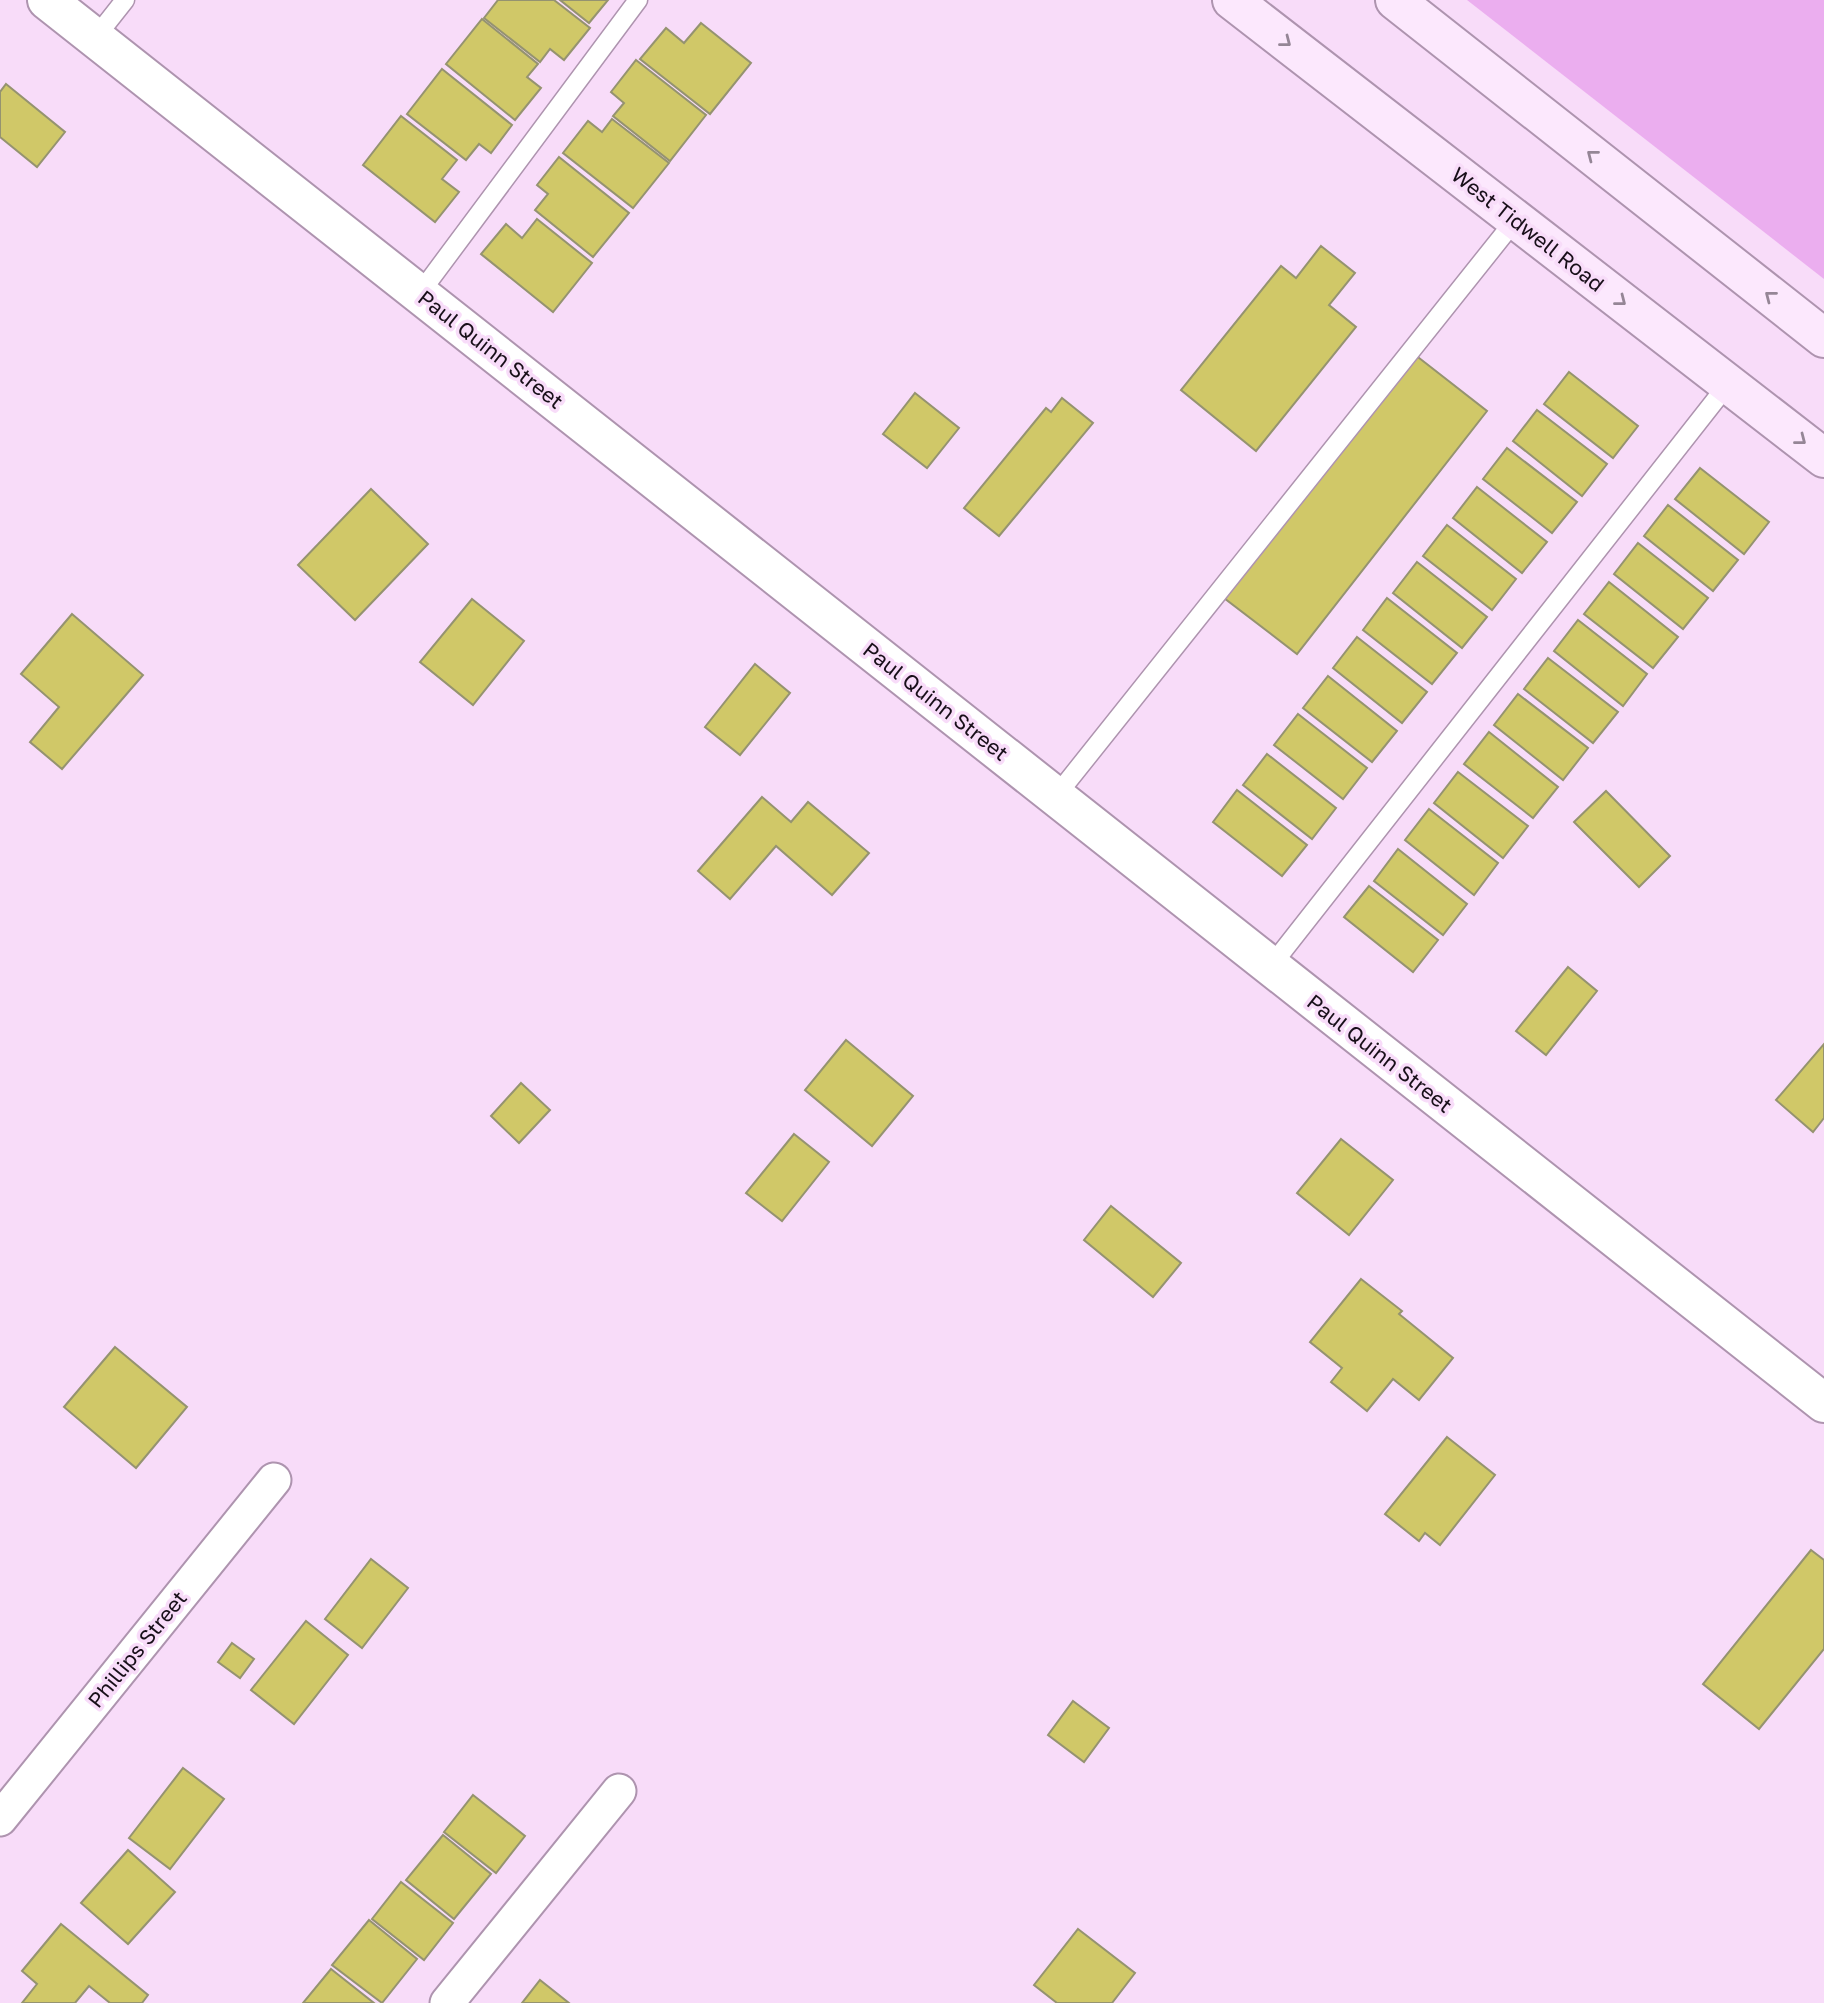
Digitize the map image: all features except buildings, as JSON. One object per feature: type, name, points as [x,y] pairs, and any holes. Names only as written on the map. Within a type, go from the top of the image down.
[{"type":"main road","name":"West Tidwell Road","points":[[1232,0],[1824,458]]},
{"type":"main road","points":[[1395,0],[1824,338]]},
{"type":"street","name":"Paul Quinn Street","points":[[47,0],[1824,1403]]},
{"type":"street","name":"Phillips Street","points":[[0,1819],[275,1479]]},
{"type":"street","points":[[447,2003],[619,1791]]},
{"type":"lane","points":[[95,38],[125,0]]},
{"type":"lane","points":[[420,293],[638,0]]},
{"type":"lane","points":[[1056,796],[1516,219]]},
{"type":"lane","points":[[1271,966],[1728,383]]},
{"type":"shaded area","points":[[1467,0],[1824,0],[1824,279]]}]
